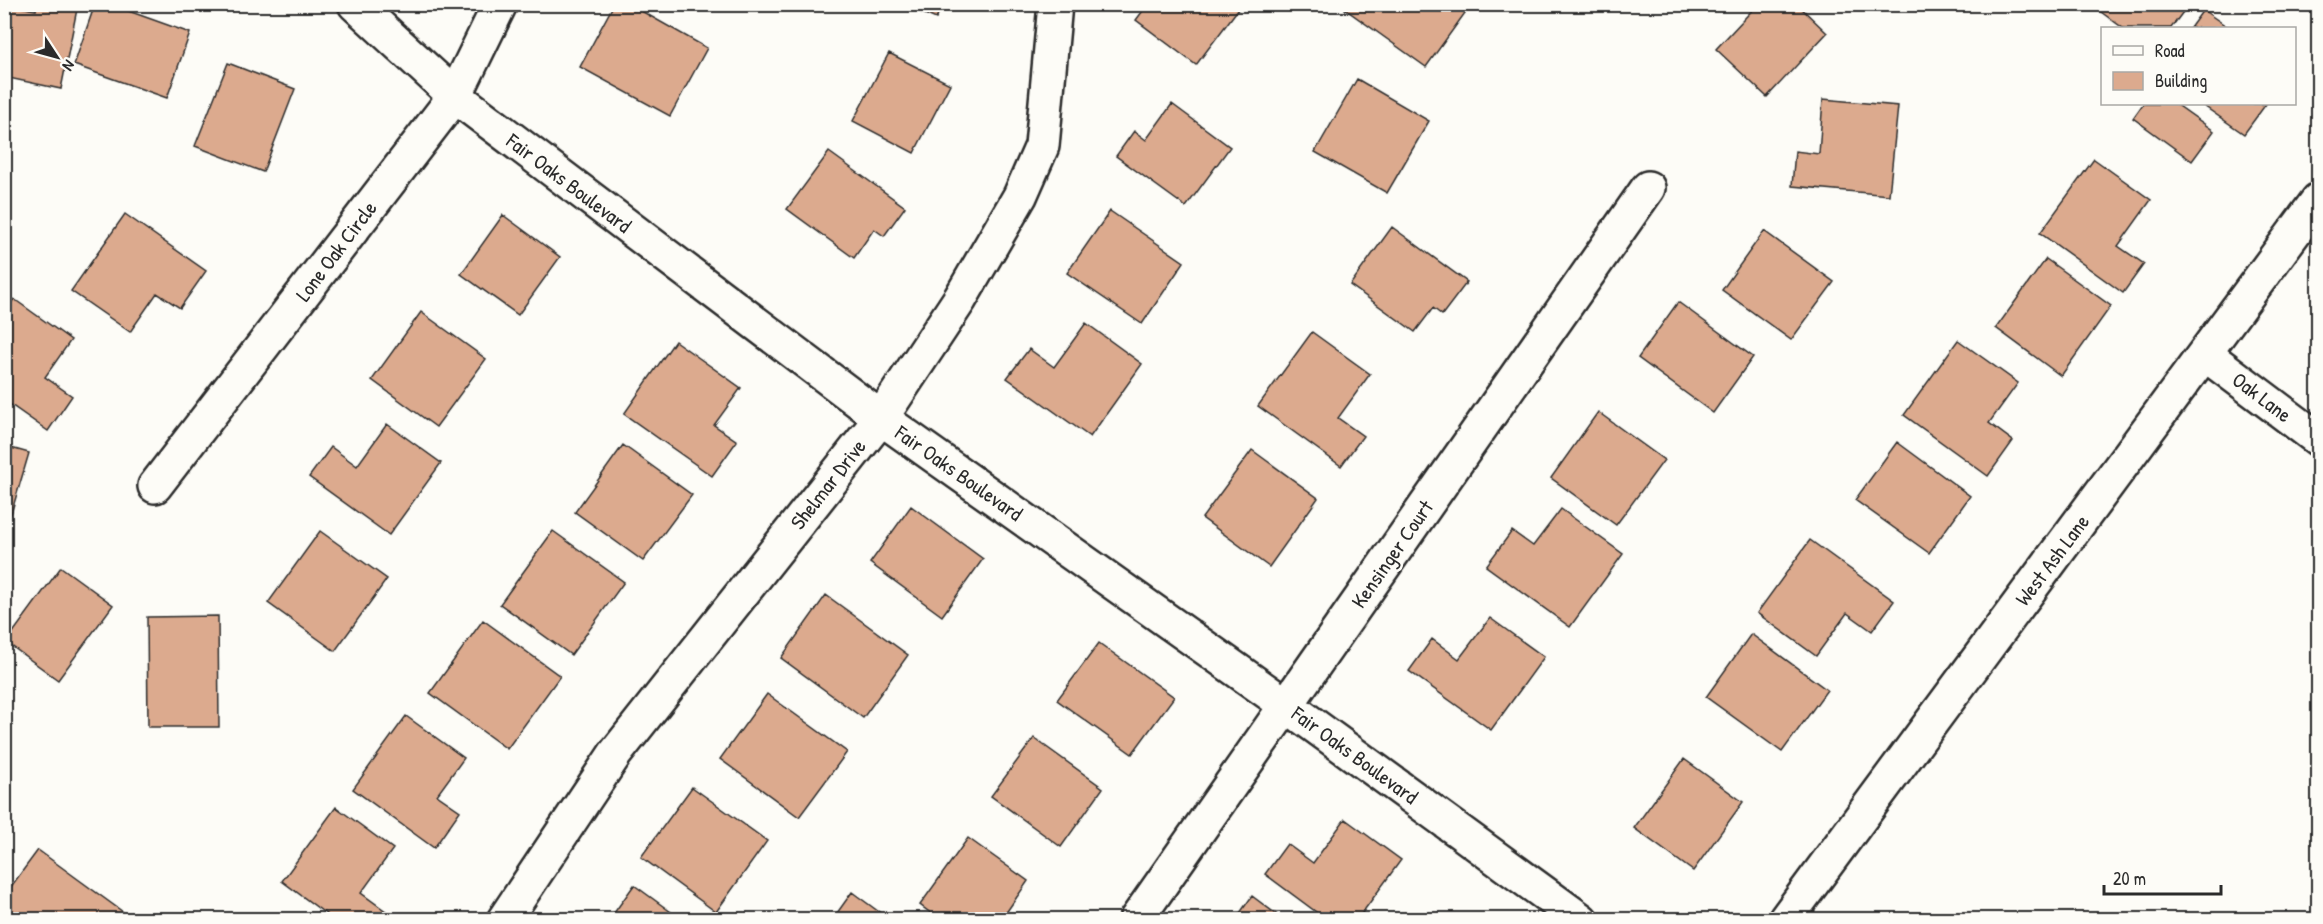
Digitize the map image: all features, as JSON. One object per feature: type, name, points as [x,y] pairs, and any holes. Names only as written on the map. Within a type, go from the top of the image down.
[{"type":"street","name":"Fair Oaks Boulevard","points":[[355,4],[454,96],[881,418],[1286,705],[1581,920]]},
{"type":"street","name":"Lone Oak Circle","points":[[155,486],[454,96],[500,4]]},
{"type":"street","name":"Shelmar Drive","points":[[504,920],[615,754],[881,418],[960,299],[1020,196],[1042,146],[1055,4]]},
{"type":"street","name":"Kensinger Court","points":[[1136,920],[1648,188]]},
{"type":"street","name":"West Ash Lane","points":[[1785,920],[2319,200]]},
{"type":"street","name":"Oak Lane","points":[[2205,354],[2319,439]]},
{"type":"building","points":[[4,4],[36,10],[37,4],[78,4],[61,89],[4,77]]},
{"type":"building","points":[[95,4],[109,4],[190,33],[167,98],[74,65]]},
{"type":"building","points":[[614,4],[629,4],[707,48],[670,116],[580,67]]},
{"type":"building","points":[[902,4],[942,4],[936,19]]},
{"type":"building","points":[[1148,4],[1242,4],[1196,65],[1136,20]]},
{"type":"building","points":[[1348,4],[1454,4],[1465,13],[1426,67],[1345,9]]},
{"type":"building","points":[[1758,4],[1797,4],[1827,33],[1767,97],[1716,49]]},
{"type":"building","points":[[2090,4],[2189,4],[2172,27],[2122,27]]},
{"type":"building","points":[[2203,10],[2228,27],[2191,27]]},
{"type":"building","points":[[889,53],[950,84],[914,153],[853,121]]},
{"type":"building","points":[[228,63],[295,89],[263,172],[195,146]]},
{"type":"building","points":[[1357,79],[1429,121],[1387,193],[1315,152]]},
{"type":"building","points":[[1823,99],[1898,106],[1889,195],[1792,186],[1795,151],[1819,154]]},
{"type":"building","points":[[1172,104],[1230,147],[1186,207],[1116,156],[1134,131],[1146,140]]},
{"type":"building","points":[[2142,105],[2177,105],[2214,131],[2192,161],[2133,118]]},
{"type":"building","points":[[2202,105],[2265,105],[2244,134]]},
{"type":"building","points":[[829,152],[905,207],[884,236],[874,229],[854,258],[787,209]]},
{"type":"building","points":[[2094,159],[2151,200],[2118,246],[2144,264],[2123,293],[2040,233]]},
{"type":"building","points":[[1110,211],[1184,262],[1142,324],[1067,273]]},
{"type":"building","points":[[125,214],[206,271],[180,308],[157,293],[130,332],[71,291]]},
{"type":"building","points":[[503,215],[560,257],[518,315],[461,274]]},
{"type":"building","points":[[1392,227],[1467,282],[1442,315],[1433,308],[1415,332],[1350,285]]},
{"type":"building","points":[[1764,231],[1834,282],[1791,340],[1722,290]]},
{"type":"building","points":[[2046,259],[2111,306],[2061,376],[1996,328]]},
{"type":"building","points":[[14,299],[71,340],[45,377],[72,396],[48,431],[4,400],[4,312]]},
{"type":"building","points":[[1678,302],[1753,357],[1713,413],[1638,358]]},
{"type":"building","points":[[421,312],[486,359],[436,427],[372,380]]},
{"type":"building","points":[[1086,323],[1142,364],[1090,437],[1007,378],[1029,349],[1054,367]]},
{"type":"building","points":[[1312,332],[1370,374],[1338,418],[1363,436],[1341,466],[1258,406]]},
{"type":"building","points":[[1958,340],[2018,383],[1989,423],[2013,441],[1988,476],[1904,415]]},
{"type":"building","points":[[675,341],[741,388],[714,425],[737,441],[712,476],[624,414]]},
{"type":"building","points":[[1598,412],[1664,460],[1616,525],[1551,478]]},
{"type":"building","points":[[387,424],[441,463],[389,535],[309,477],[331,447],[357,466]]},
{"type":"building","points":[[1897,442],[1970,496],[1929,553],[1855,500]]},
{"type":"building","points":[[623,445],[692,495],[643,561],[575,512]]},
{"type":"building","points":[[4,446],[29,453],[8,524],[4,523]]},
{"type":"building","points":[[1252,450],[1318,498],[1269,567],[1202,518]]},
{"type":"building","points":[[911,506],[983,559],[942,616],[870,563]]},
{"type":"building","points":[[1561,509],[1623,554],[1570,627],[1486,566],[1512,531],[1533,546]]},
{"type":"building","points":[[320,531],[387,579],[335,651],[268,603]]},
{"type":"building","points":[[553,531],[624,582],[571,655],[500,604]]},
{"type":"building","points":[[1810,540],[1894,601],[1872,631],[1847,613],[1816,656],[1757,613]]},
{"type":"building","points":[[61,567],[113,605],[58,680],[6,642]]},
{"type":"building","points":[[826,595],[908,655],[863,718],[781,658]]},
{"type":"building","points":[[218,616],[219,727],[148,727],[147,617]]},
{"type":"building","points":[[1490,618],[1544,657],[1491,730],[1409,671],[1432,639],[1459,659]]},
{"type":"building","points":[[483,620],[560,676],[507,749],[430,693]]},
{"type":"building","points":[[1751,634],[1827,690],[1782,752],[1706,697]]},
{"type":"building","points":[[1099,643],[1174,697],[1132,754],[1057,700]]},
{"type":"building","points":[[767,694],[847,752],[799,817],[720,759]]},
{"type":"building","points":[[406,716],[464,758],[437,795],[460,811],[434,848],[353,789]]},
{"type":"building","points":[[1034,738],[1103,788],[1061,847],[991,796]]},
{"type":"building","points":[[1684,759],[1743,802],[1693,871],[1634,828]]},
{"type":"building","points":[[692,787],[767,841],[716,912],[641,857]]},
{"type":"building","points":[[336,807],[393,849],[361,893],[387,912],[382,920],[334,920],[282,881]]},
{"type":"building","points":[[1345,819],[1401,860],[1357,920],[1327,920],[1265,874],[1287,844],[1313,863]]},
{"type":"building","points":[[968,838],[1028,881],[1001,920],[940,920],[920,905]]},
{"type":"building","points":[[38,850],[134,920],[13,920],[4,913],[4,896]]},
{"type":"building","points":[[634,885],[682,920],[609,920]]},
{"type":"building","points":[[852,892],[890,920],[832,920]]},
{"type":"building","points":[[1252,896],[1284,920],[1235,920]]}]
